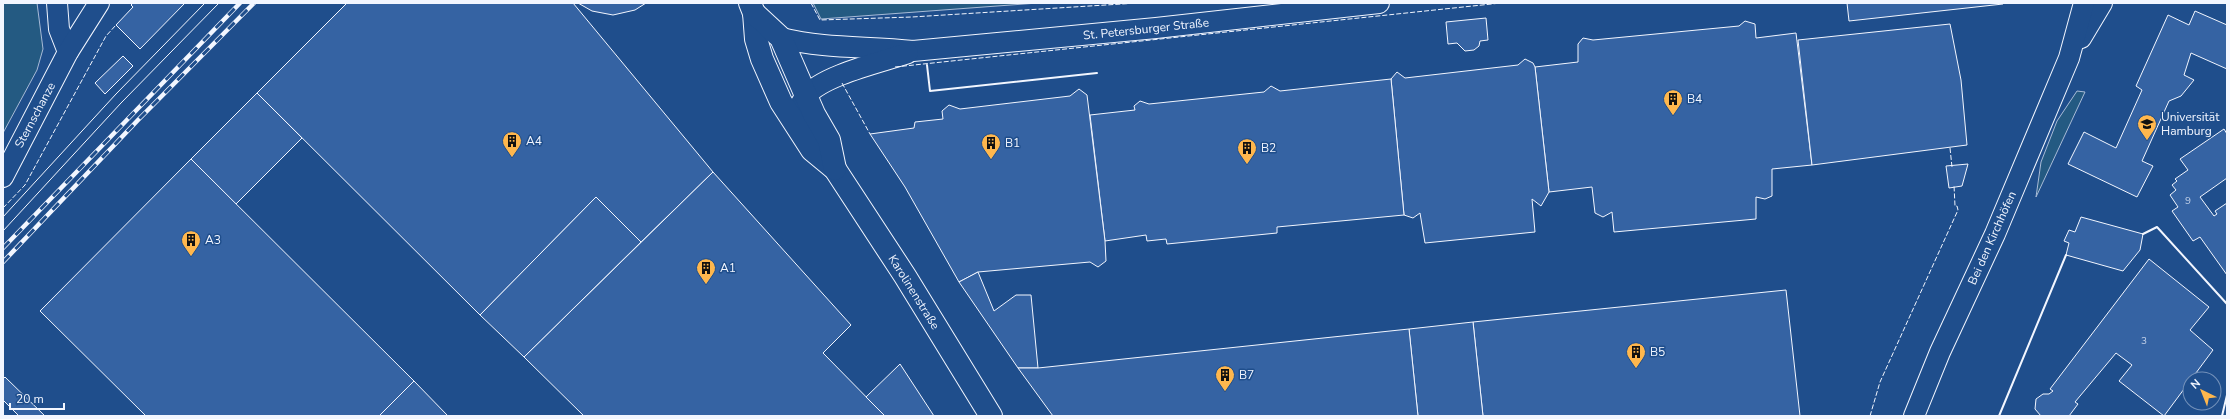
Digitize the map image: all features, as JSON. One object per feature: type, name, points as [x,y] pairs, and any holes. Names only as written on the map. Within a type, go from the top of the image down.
[{"type":"main road","points":[[752,8],[781,38]]},
{"type":"main road","name":"Karolinenstraße","points":[[752,8],[756,39],[772,84],[812,150],[835,169],[905,276],[990,416]]},
{"type":"main road","name":"Karolinenstraße","points":[[781,38],[806,96],[829,140],[835,169]]},
{"type":"street","points":[[57,3],[59,29],[68,52]]},
{"type":"street","name":"Sternschanze","points":[[3,177],[68,52],[99,3]]},
{"type":"street","name":"St. Petersburger Straße","points":[[781,38],[832,48],[884,48],[913,51],[1148,29],[1379,3]]},
{"type":"street","name":"Bei den Kirchhöfen","points":[[1914,416],[1940,352],[1995,234],[2069,58],[2084,3]]},
{"type":"street","name":"Bei den Kirchhöfen","points":[[2069,58],[2102,3]]},
{"type":"street","name":"St. Petersburger Straße","points":[[793,120],[806,96],[825,82],[913,51]]},
{"type":"shaded area","points":[[3,3],[37,3],[43,49],[37,70],[3,133]]},
{"type":"shaded area","points":[[813,3],[1038,3],[821,19]]},
{"type":"shaded area","points":[[2077,91],[2085,92],[2036,197],[2041,162],[2057,121]]},
{"type":"building","points":[[133,3],[185,3],[140,49],[116,25],[133,7],[131,5]]},
{"type":"building","name":"A4","points":[[347,3],[573,3],[713,172],[641,242],[596,197],[480,315],[257,93]]},
{"type":"building","points":[[578,3],[646,3],[635,10],[613,15],[592,11]]},
{"type":"building","points":[[1847,3],[2003,3],[2003,4],[1849,21]]},
{"type":"building","points":[[2195,11],[2227,25],[2227,69],[2191,53],[2184,75],[2194,80],[2181,96],[2169,101],[2142,161],[2153,166],[2137,197],[2068,164],[2084,132],[2116,148],[2142,90],[2136,86],[2168,15],[2189,25]]},
{"type":"building","points":[[1486,18],[1488,40],[1480,41],[1479,46],[1474,50],[1465,51],[1457,43],[1448,44],[1446,22]]},
{"type":"building","name":"B4","points":[[1745,21],[1755,24],[1756,38],[1796,33],[1812,165],[1772,169],[1772,196],[1765,199],[1756,197],[1756,219],[1614,232],[1612,212],[1603,217],[1595,213],[1592,187],[1549,192],[1535,67],[1578,62],[1578,44],[1583,38],[1593,40],[1739,26]]},
{"type":"building","points":[[1950,24],[1961,80],[1967,145],[1812,165],[1798,40]]},
{"type":"building","points":[[123,56],[133,66],[105,94],[95,83]]},
{"type":"building","points":[[1525,59],[1533,63],[1535,67],[1549,192],[1541,206],[1532,199],[1535,232],[1425,243],[1420,213],[1413,218],[1404,215],[1391,79],[1397,72],[1405,78],[1518,65]]},
{"type":"building","name":"B2","points":[[1391,79],[1404,215],[1277,227],[1277,233],[1167,244],[1166,239],[1147,241],[1146,235],[1105,241],[1090,115],[1135,110],[1134,106],[1140,101],[1149,104],[1264,92],[1271,86],[1280,91]]},
{"type":"building","name":"B1","points":[[1079,89],[1087,95],[1105,241],[1106,261],[1098,267],[1090,262],[978,272],[959,282],[905,187],[870,134],[914,128],[915,122],[943,119],[942,111],[949,105],[960,109],[1070,96]]},
{"type":"building","points":[[257,93],[302,138],[236,204],[191,159]]},
{"type":"building","points":[[2224,129],[2227,134],[2227,178],[2200,197],[2214,216],[2217,214],[2215,211],[2227,203],[2227,275],[2200,237],[2193,241],[2172,211],[2178,207],[2170,195],[2176,190],[2172,185],[2177,181],[2175,179],[2188,170],[2180,159]]},
{"type":"building","name":"A3","points":[[191,159],[414,381],[379,416],[146,416],[40,311]]},
{"type":"building","points":[[1968,164],[1962,186],[1949,188],[1946,166]]},
{"type":"building","name":"A1","points":[[713,172],[851,325],[823,353],[885,416],[584,416],[524,357]]},
{"type":"building","points":[[596,197],[641,242],[524,357],[480,315]]},
{"type":"building","points":[[2081,217],[2143,234],[2140,250],[2123,271],[2066,255],[2069,243],[2064,241],[2069,230],[2075,232]]},
{"type":"building","points":[[2149,259],[2209,307],[2190,330],[2213,350],[2197,371],[2182,371],[2182,392],[2164,416],[2119,381],[2132,365],[2116,353],[2075,402],[2078,404],[2069,416],[2041,416],[2035,409],[2036,399],[2043,394],[2049,394],[2053,391],[2050,389]]},
{"type":"building","points":[[978,272],[994,311],[1016,295],[1031,295],[1038,368],[1018,368],[959,282]]},
{"type":"building","name":"B5","points":[[1786,290],[1800,416],[1483,416],[1473,322]]},
{"type":"building","points":[[1473,322],[1483,416],[1418,416],[1409,329]]},
{"type":"building","name":"B7","points":[[1409,329],[1418,416],[1053,416],[1018,368],[1038,368]]},
{"type":"building","points":[[900,364],[934,416],[885,416],[866,397]]},
{"type":"building","points":[[5,377],[45,416],[19,416],[3,400],[3,379]]},
{"type":"building","points":[[414,381],[448,416],[379,416]]},
{"type":"tram line","points":[[3,217],[116,94],[205,3]]},
{"type":"tram line","points":[[3,231],[121,103],[219,3]]},
{"type":"railway","points":[[3,248],[240,3]]},
{"type":"railway","points":[[3,262],[138,120],[254,3]]},
{"type":"fence","points":[[811,3],[820,20],[912,17],[1138,3]]},
{"type":"fence","points":[[895,67],[1501,3]]},
{"type":"fence","points":[[3,208],[25,185],[106,36],[116,25]]},
{"type":"fence","points":[[842,83],[870,134]]},
{"type":"fence","points":[[1950,148],[1952,167]]},
{"type":"fence","points":[[1870,416],[1880,382],[1958,210],[1957,206],[1955,206],[1954,185]]},
{"type":"wall","points":[[927,65],[930,91],[1097,73]]},
{"type":"wall","points":[[2143,234],[2157,227],[2227,304]]},
{"type":"wall","points":[[1999,416],[2066,255]]},
{"type":"wall","points":[[2222,416],[2227,395]]},
{"type":"place","name":"B4","points":[[1673,116]]},
{"type":"place","name":"Universität Hamburg","points":[[2147,141]]},
{"type":"place","name":"A4","points":[[512,158]]},
{"type":"place","name":"B1","points":[[991,160]]},
{"type":"place","name":"B2","points":[[1247,165]]},
{"type":"place","name":"A3","points":[[191,257]]},
{"type":"place","name":"A1","points":[[706,285]]},
{"type":"place","name":"B5","points":[[1636,369]]},
{"type":"place","name":"B7","points":[[1225,392]]}]
